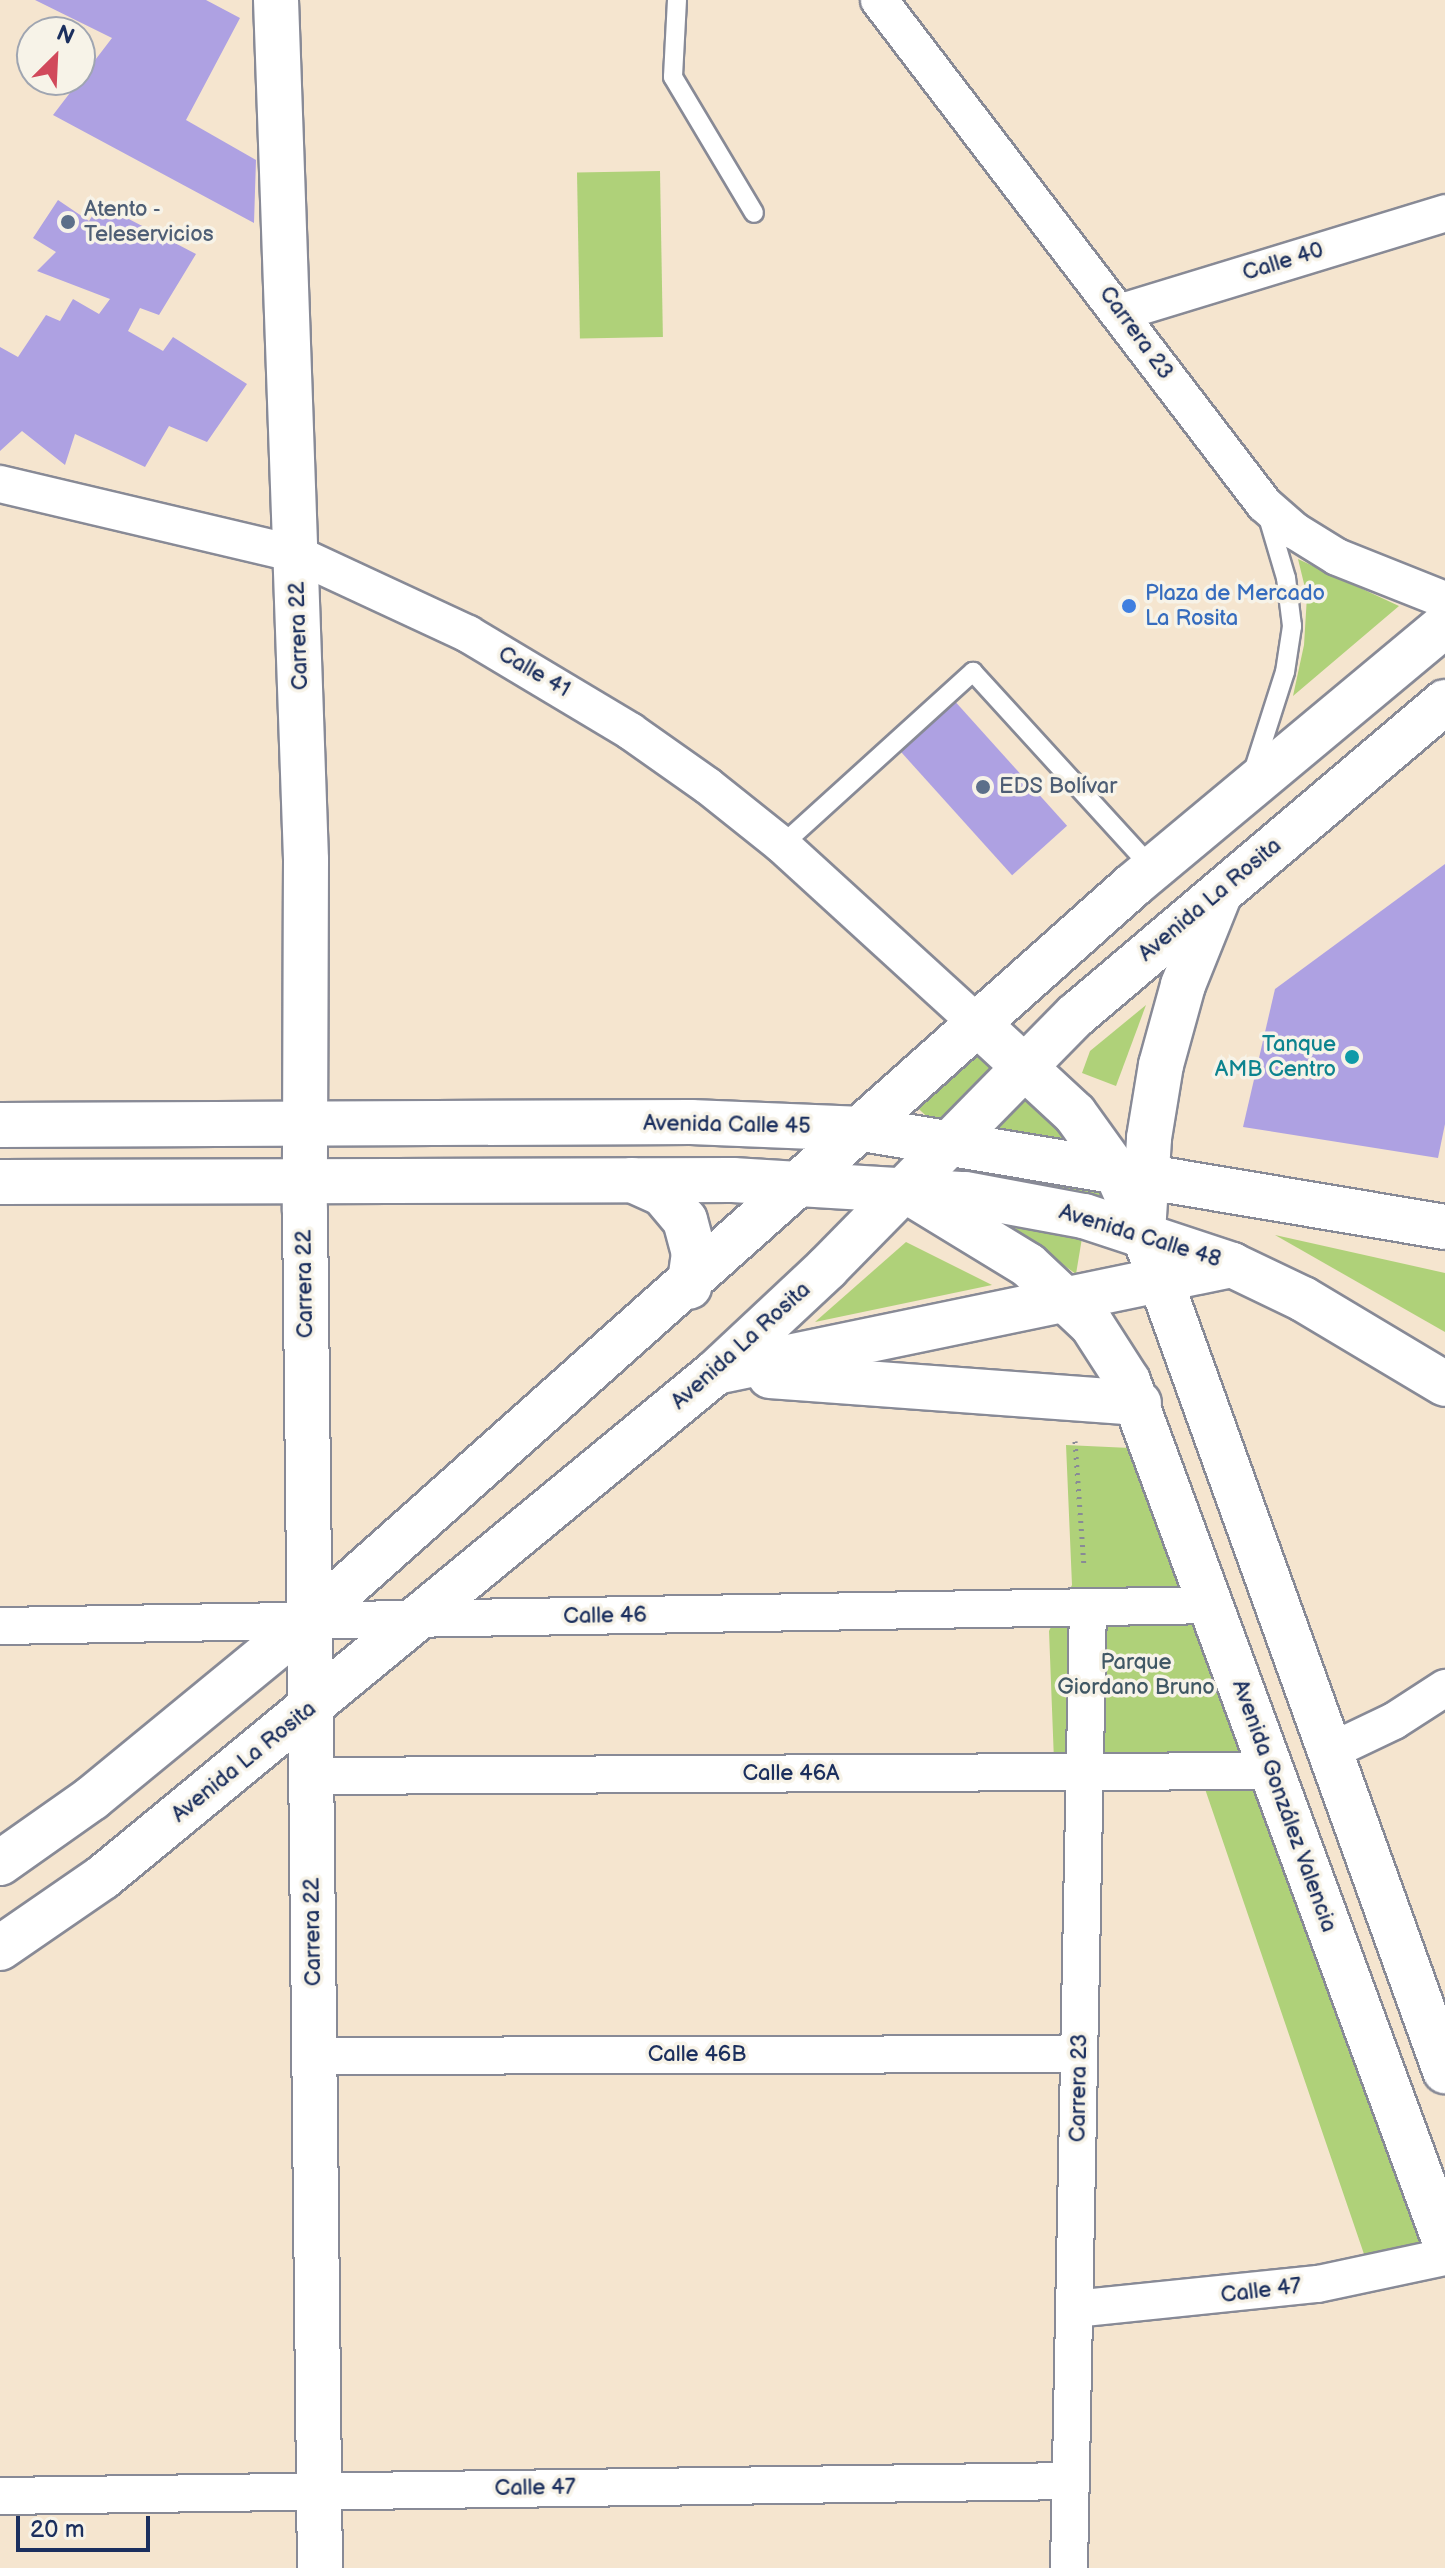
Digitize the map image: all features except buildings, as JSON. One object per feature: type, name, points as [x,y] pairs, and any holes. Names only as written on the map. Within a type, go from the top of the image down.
[{"type":"main road","name":"Carrera 22","points":[[276,0],[306,860],[304,1181],[320,2568]]},
{"type":"main road","points":[[0,1863],[103,1789],[309,1620],[689,1287],[1153,869],[1445,625]]},
{"type":"main road","name":"Avenida La Rosita","points":[[0,1948],[103,1877],[716,1372],[905,1190],[1076,1015],[1445,702]]},
{"type":"main road","points":[[1221,890],[1171,1025],[1130,1173],[1158,1282],[1445,2071]]},
{"type":"main road","points":[[980,1026],[1075,1114],[1130,1173]]},
{"type":"main road","name":"Avenida Calle 45","points":[[0,1125],[691,1122],[863,1129],[951,1141],[1445,1227]]},
{"type":"main road","points":[[632,1180],[663,1194],[685,1220],[694,1253],[689,1287]]},
{"type":"main road","points":[[0,1182],[805,1182]]},
{"type":"main road","name":"Avenida Calle 48","points":[[805,1182],[1025,1203],[1143,1232],[1232,1265],[1303,1299],[1445,1384]]},
{"type":"main road","name":"Avenida González Valencia","points":[[905,1190],[992,1240],[1069,1301],[1092,1325],[1139,1403],[1210,1605],[1445,2242]]},
{"type":"main road","points":[[716,1372],[1232,1265]]},
{"type":"main road","points":[[716,1372],[1139,1403]]},
{"type":"street","name":"Carrera 23","points":[[879,0],[1122,312],[1264,504],[1295,531],[1337,557],[1445,600]]},
{"type":"street","name":"Calle 40","points":[[1122,312],[1445,213]]},
{"type":"street","name":"Calle 41","points":[[0,484],[296,554],[454,627],[551,680],[669,758],[782,845],[980,1026]]},
{"type":"street","name":"Calle 46","points":[[0,1626],[1210,1605]]},
{"type":"street","name":"Carrera 23","points":[[1069,2568],[1088,1607]]},
{"type":"street","points":[[1329,1752],[1394,1721],[1445,1688]]},
{"type":"street","name":"Calle 46A","points":[[311,1776],[1271,1771]]},
{"type":"street","name":"Calle 46B","points":[[314,2056],[1079,2054]]},
{"type":"street","name":"Calle 47","points":[[1074,2309],[1318,2284],[1445,2257]]},
{"type":"street","name":"Calle 47","points":[[0,2496],[1071,2481]]},
{"type":"lane","points":[[677,0],[673,77],[754,213]]},
{"type":"lane","points":[[1247,788],[1285,672],[1292,626],[1286,578],[1264,504]]},
{"type":"lane","points":[[782,845],[973,672],[1153,869]]},
{"type":"path","points":[[1074,1436],[1088,1607]]},
{"type":"green space","points":[[660,171],[663,337],[580,338],[577,172]]},
{"type":"green space","points":[[1298,559],[1399,606],[1293,696],[1304,645],[1307,596]]},
{"type":"green space","points":[[1146,1005],[1116,1086],[1082,1073],[1090,1051]]},
{"type":"green space","points":[[978,1044],[1005,1069],[945,1134],[918,1108]]},
{"type":"green space","points":[[1025,1090],[1079,1149],[986,1132]]},
{"type":"green space","points":[[964,1159],[1112,1185],[1109,1203],[961,1177]]},
{"type":"green space","points":[[996,1217],[1082,1238],[1076,1274]]},
{"type":"green space","points":[[1275,1235],[1445,1273],[1445,1332]]},
{"type":"green space","points":[[906,1242],[992,1285],[815,1322]]},
{"type":"green space","name":"Parque Giordano Bruno","points":[[1066,1445],[1130,1448],[1441,2250],[1365,2257],[1204,1786],[1054,1761],[1049,1631],[1072,1585]]},
{"type":"place","name":"Atento - Teleservicios","points":[[68,222]]},
{"type":"place","name":"Plaza de Mercado La Rosita","points":[[1129,606]]},
{"type":"place","name":"EDS Bolívar","points":[[983,787]]},
{"type":"place","name":"Tanque AMB Centro","points":[[1352,1057]]}]
